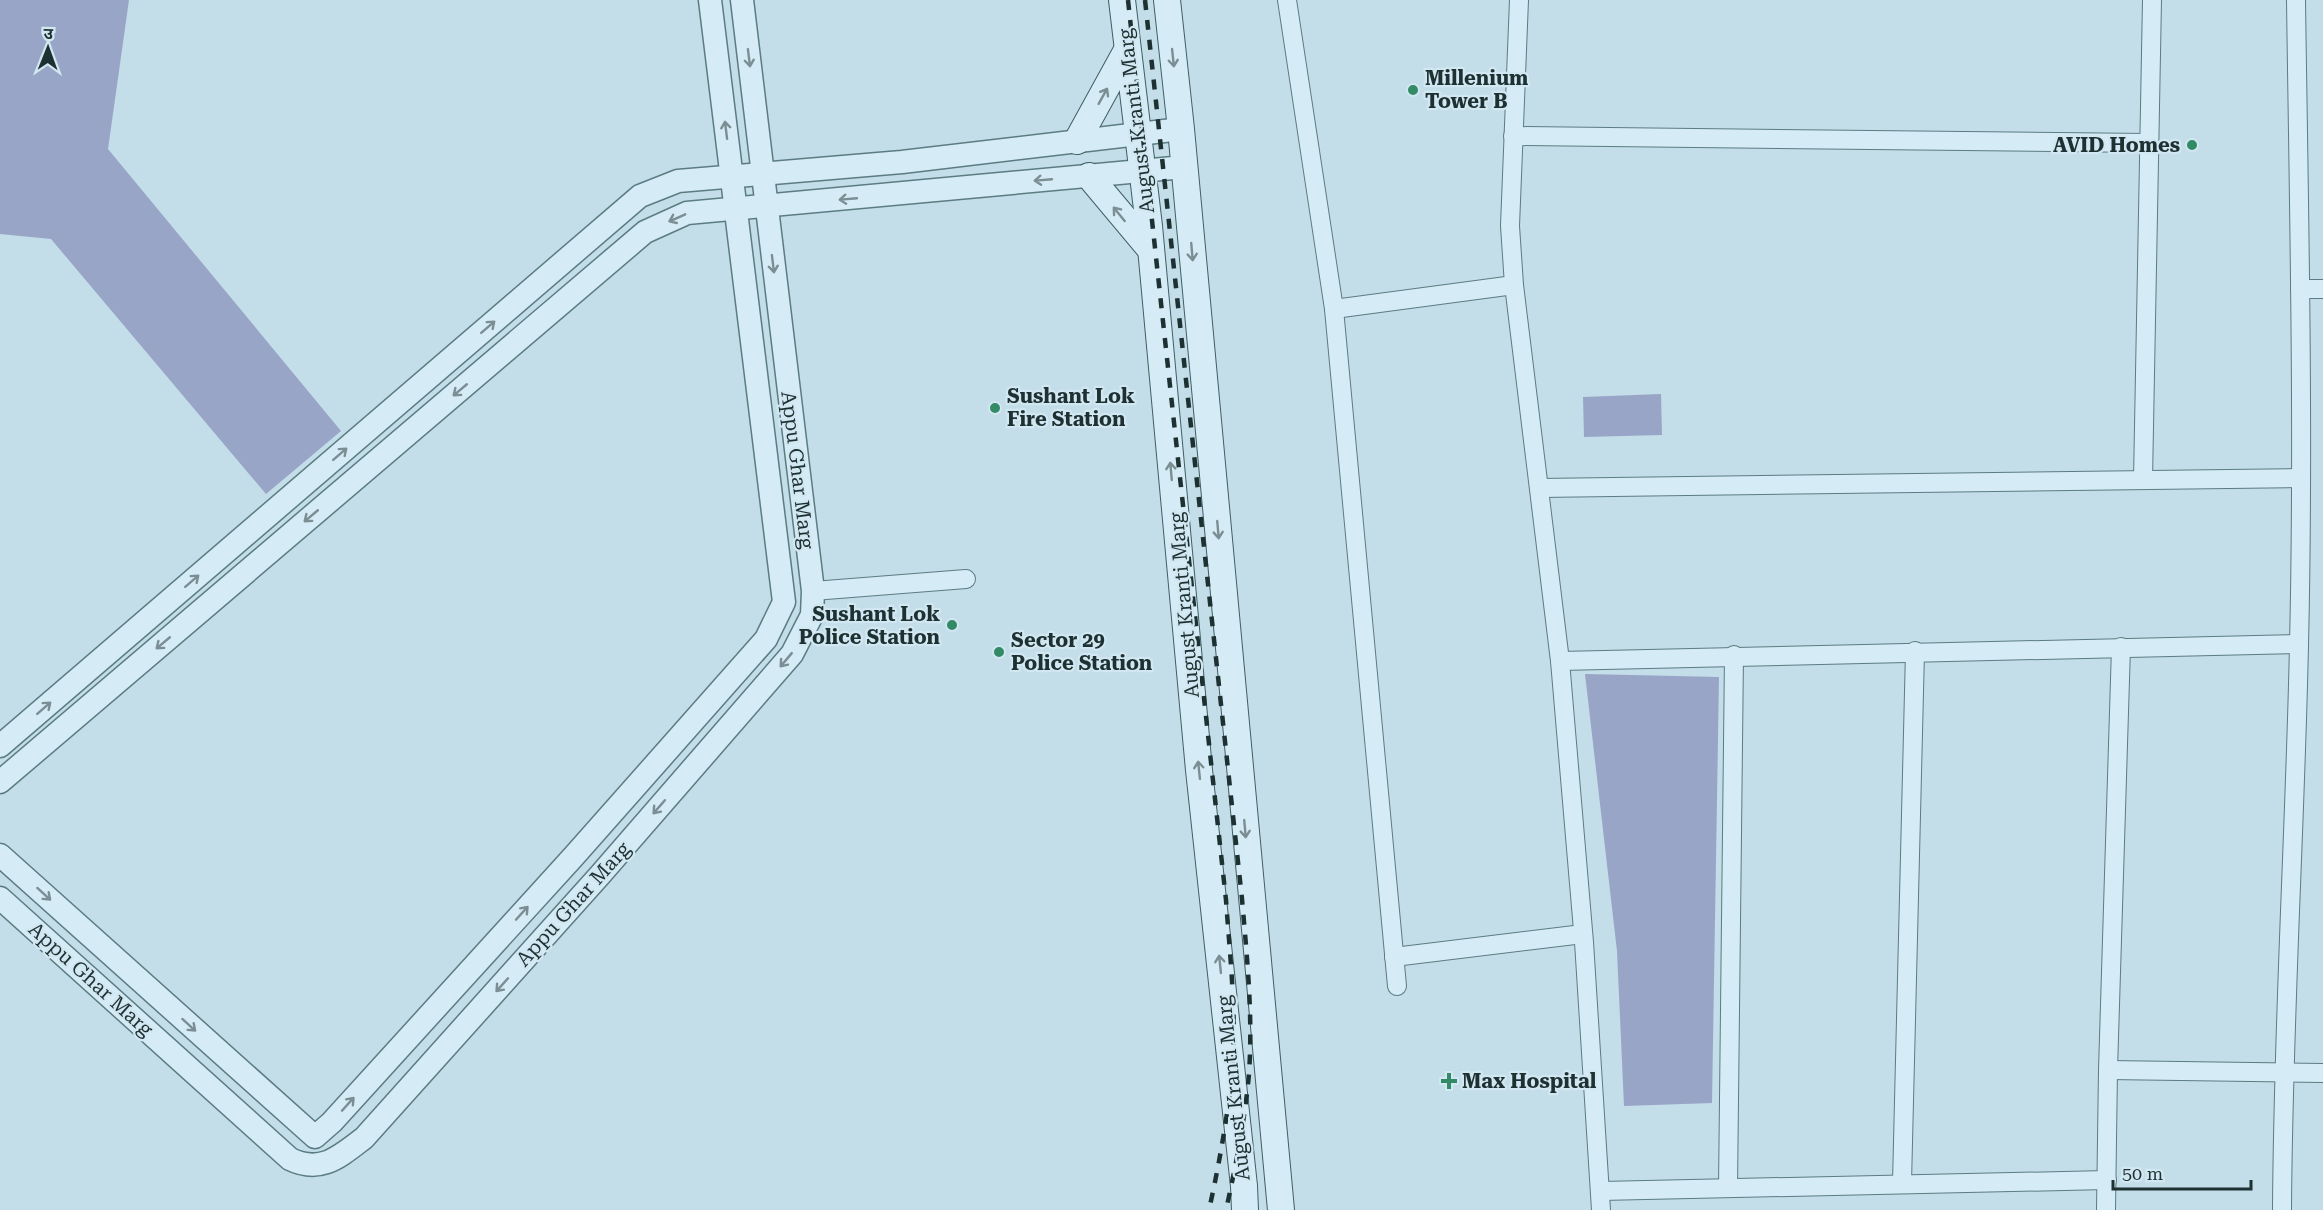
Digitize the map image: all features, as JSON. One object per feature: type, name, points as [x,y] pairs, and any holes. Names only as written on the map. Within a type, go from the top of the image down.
[{"type":"main road","name":"August Kranti Marg","points":[[1122,0],[1151,250],[1198,758],[1245,1210]]},
{"type":"main road","name":"August Kranti Marg","points":[[1167,0],[1181,129],[1281,1210]]},
{"type":"main road","points":[[1077,141],[1127,50]]},
{"type":"main road","points":[[1089,176],[1151,250]]},
{"type":"street","name":"Appu Ghar Marg","points":[[0,855],[315,1137],[332,1122],[574,856],[766,639],[784,602],[710,0]]},
{"type":"street","name":"Appu Ghar Marg","points":[[0,898],[290,1160],[316,1167],[343,1154],[364,1138],[600,875],[792,654],[812,615],[813,591],[742,0]]},
{"type":"street","points":[[1287,0],[1334,309],[1397,986]]},
{"type":"street","points":[[1519,0],[1510,226],[1514,285],[1560,661],[1583,934],[1601,1210]]},
{"type":"street","points":[[2143,480],[2152,0]]},
{"type":"street","points":[[2282,1210],[2283,1072],[2299,644],[2300,289],[2296,0]]},
{"type":"street","points":[[0,746],[640,196],[678,181],[902,162],[1181,129]]},
{"type":"street","points":[[1513,136],[2149,143]]},
{"type":"street","points":[[0,782],[645,232],[687,213],[1184,167]]},
{"type":"street","points":[[1334,309],[1514,285]]},
{"type":"street","points":[[2300,289],[2323,289]]},
{"type":"street","points":[[1539,488],[2300,478]]},
{"type":"street","points":[[813,591],[966,579]]},
{"type":"street","points":[[784,602],[812,615]]},
{"type":"street","points":[[1560,661],[1734,655],[2299,644]]},
{"type":"street","points":[[2106,1210],[2121,647]]},
{"type":"street","points":[[1902,1183],[1916,651]]},
{"type":"street","points":[[1728,1188],[1734,655]]},
{"type":"street","points":[[1394,957],[1583,934]]},
{"type":"street","points":[[2108,1070],[2323,1073]]},
{"type":"street","points":[[312,1166],[315,1137]]},
{"type":"street","points":[[1601,1191],[2107,1180]]},
{"type":"shaded area","points":[[0,0],[129,0],[108,149],[341,431],[266,494],[51,239],[0,234]]},
{"type":"shaded area","points":[[1661,394],[1662,435],[1584,437],[1583,397]]},
{"type":"shaded area","points":[[1585,674],[1719,677],[1712,1103],[1624,1106],[1617,951]]},
{"type":"railway","points":[[1128,0],[1226,900],[1231,965],[1234,1031],[1232,1074],[1209,1210]]},
{"type":"railway","points":[[1145,0],[1242,899],[1250,1008],[1249,1074],[1245,1108],[1226,1210]]},
{"type":"place","name":"Millenium Tower B","points":[[1413,90]]},
{"type":"place","name":"AVID Homes","points":[[2192,145]]},
{"type":"place","name":"Sushant Lok Fire Station","points":[[995,408]]},
{"type":"place","name":"Sushant Lok Police Station","points":[[952,625]]},
{"type":"place","name":"Sector 29 Police Station","points":[[999,652]]},
{"type":"place","name":"Max Hospital","points":[[1449,1081]]}]
